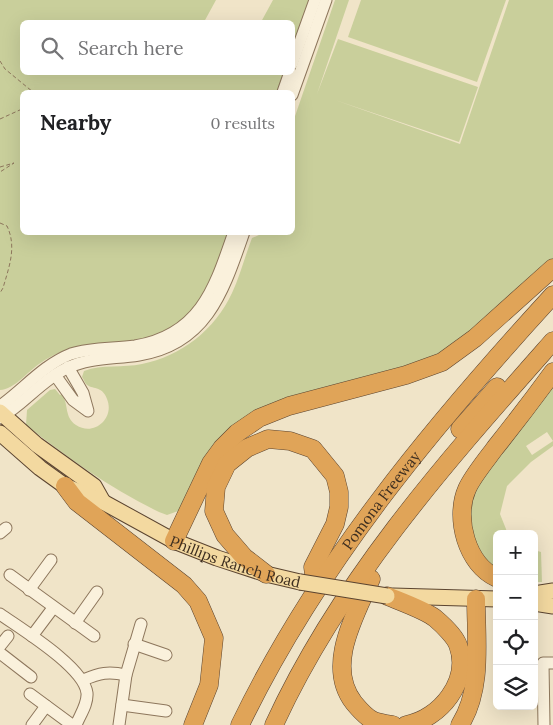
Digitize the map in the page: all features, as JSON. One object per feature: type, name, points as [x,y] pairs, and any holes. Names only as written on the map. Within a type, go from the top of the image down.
[{"type":"highway","points":[[174,541],[211,463],[222,448],[237,433],[259,418],[289,406],[406,375],[442,362],[475,338],[553,268]]},
{"type":"highway","name":"Pomona Freeway","points":[[240,725],[254,696],[316,590],[359,527],[438,426],[553,295]]},
{"type":"highway","points":[[339,608],[348,579],[409,492],[478,408],[553,326]]},
{"type":"highway","name":"Pomona Freeway","points":[[274,725],[326,628],[390,533],[449,459],[553,341]]},
{"type":"highway","points":[[493,577],[474,558],[465,539],[462,514],[467,489],[553,372]]},
{"type":"highway","points":[[273,576],[244,557],[225,535],[214,511],[216,487],[227,464],[247,448],[268,440],[290,440],[314,449],[335,476],[339,492],[339,508],[335,524],[313,567],[316,590]]},
{"type":"highway","points":[[65,486],[78,502],[177,580],[198,601],[214,638],[209,685],[193,725]]},
{"type":"highway","points":[[390,533],[354,617],[345,645],[340,670],[346,693],[359,709],[374,721],[393,725]]},
{"type":"highway","points":[[387,596],[435,618],[457,643],[460,654],[461,667],[455,689],[436,712],[419,723],[406,725]]},
{"type":"highway","points":[[460,725],[466,716],[474,692],[476,670],[476,599]]},
{"type":"highway","points":[[252,725],[299,637],[302,614]]},
{"type":"main road","name":"Phillips Ranch Road","points":[[1,413],[37,445],[94,486],[102,502]]},
{"type":"main road","name":"Phillips Ranch Road","points":[[0,433],[40,468],[65,486],[102,502],[174,541],[273,576],[359,593],[387,596],[493,599]]},
{"type":"main road","points":[[538,593],[553,591]]},
{"type":"main road","points":[[538,604],[553,606]]},
{"type":"street","points":[[295,56],[315,0]]},
{"type":"street","points":[[293,90],[326,0]]},
{"type":"street","points":[[284,90],[289,75]]},
{"type":"street","points":[[1,413],[36,375],[64,358],[88,350],[149,343],[170,334],[185,324],[202,307],[214,288],[233,235]]},
{"type":"street","points":[[1,413],[68,367],[92,360],[136,356],[152,352],[168,346],[192,331],[209,313],[220,297],[243,235]]},
{"type":"street","points":[[55,375],[73,400],[88,411],[83,393],[68,367]]},
{"type":"street","points":[[29,590],[51,560]]},
{"type":"street","points":[[10,576],[94,636]]},
{"type":"street","points":[[75,623],[97,592]]},
{"type":"street","points":[[32,636],[53,608]]},
{"type":"street","points":[[0,614],[32,636],[75,670],[82,680],[87,693],[84,708],[74,725],[30,694]]},
{"type":"street","points":[[119,725],[126,675],[134,644],[142,624]]},
{"type":"street","points":[[0,646],[8,636]]},
{"type":"street","points":[[134,644],[166,656]]},
{"type":"street","points":[[0,653],[31,678]]},
{"type":"street","points":[[544,725],[548,694],[548,663]]},
{"type":"street","points":[[82,680],[109,672],[126,675]]},
{"type":"street","points":[[122,705],[166,711]]},
{"type":"street","points":[[32,725],[46,706]]},
{"type":"path","points":[[0,61],[5,69],[31,90]]},
{"type":"path","points":[[0,119],[20,110]]},
{"type":"path","points":[[0,167],[14,163],[0,172]]},
{"type":"path","points":[[0,223],[7,226],[12,236],[13,247],[3,288],[0,293]]},
{"type":"green space","points":[[0,0],[216,0],[205,20],[20,20],[20,75],[284,75],[279,90],[20,90],[20,235],[228,235],[215,274],[203,297],[189,314],[170,329],[138,341],[84,345],[63,351],[42,362],[11,387],[0,390]]},
{"type":"green space","points":[[273,0],[311,0],[295,44],[295,20],[262,20]]},
{"type":"green space","points":[[335,0],[349,0],[317,94],[338,39],[478,87],[459,142],[335,100],[460,144],[509,0],[553,0],[553,259],[490,320],[429,362],[267,410],[181,510],[167,515],[141,503],[90,472],[26,425],[27,410],[50,390],[55,389],[60,395],[62,394],[72,422],[83,428],[90,429],[101,424],[108,413],[107,399],[100,390],[85,383],[82,377],[84,371],[142,364],[170,355],[183,348],[206,330],[225,306],[235,286],[252,238],[259,235],[295,235],[295,116]]},
{"type":"green space","points":[[361,0],[506,0],[477,82],[348,37]]},
{"type":"green space","points":[[553,386],[553,441],[553,446],[531,462],[507,486],[500,514],[506,530],[493,530],[493,566],[488,563],[473,542],[468,516],[477,482]],"holes":[[[547,432],[553,441],[532,455],[526,446]]]},
{"type":"green space","points":[[538,551],[541,552],[542,582],[538,582]]}]
